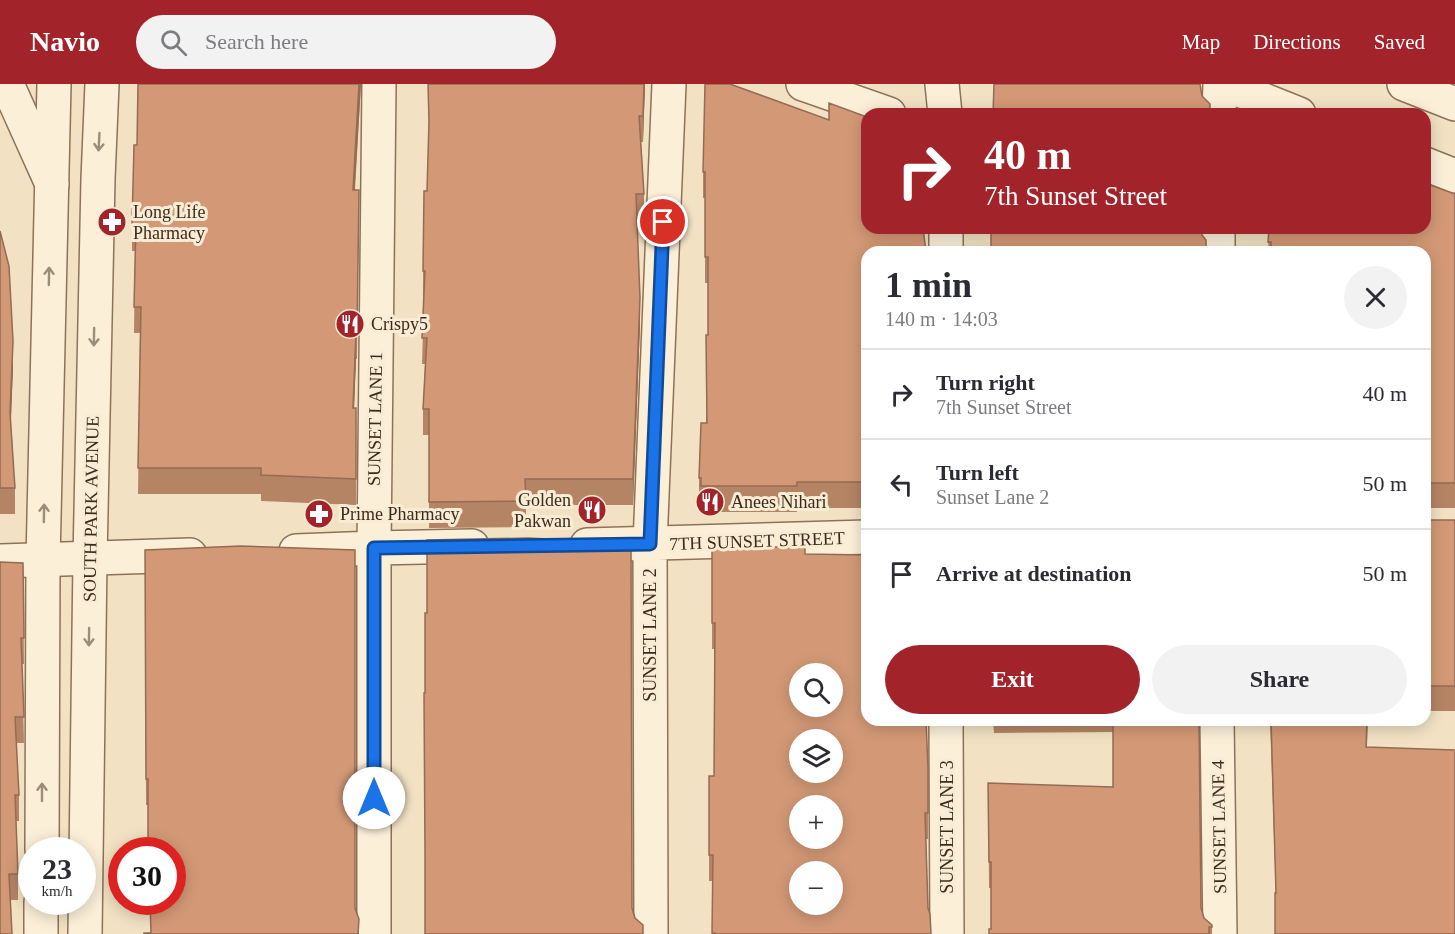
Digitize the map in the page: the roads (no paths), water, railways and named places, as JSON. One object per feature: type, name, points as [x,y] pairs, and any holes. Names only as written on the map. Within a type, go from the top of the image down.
[{"type":"street","points":[[7,84],[51,184]]},
{"type":"street","points":[[42,837],[42,560],[54,84]]},
{"type":"street","name":"SOUTH PARK AVENUE","points":[[85,934],[90,559],[102,84]]},
{"type":"street","name":"SUNSET LANE 1","points":[[374,934],[374,548],[379,84]]},
{"type":"street","name":"SUNSET LANE 2","points":[[651,934],[650,544],[669,84]]},
{"type":"street","points":[[803,84],[872,108]]},
{"type":"street","points":[[942,84],[944,108]]},
{"type":"street","points":[[1220,108],[1222,84],[1284,108]]},
{"type":"street","points":[[1404,84],[1455,104]]},
{"type":"street","points":[[1431,166],[1455,176]]},
{"type":"street","name":"7TH SUNSET STREET","points":[[558,545],[861,537]]},
{"type":"street","points":[[267,552],[501,546]]},
{"type":"street","points":[[0,561],[220,554]]},
{"type":"street","name":"SUNSET LANE 3","points":[[946,726],[947,934]]},
{"type":"street","name":"SUNSET LANE 4","points":[[1218,726],[1220,934]]},
{"type":"street","points":[[41,915],[41,934]]},
{"type":"place","name":"Long Life Pharmacy","points":[[112,222]]},
{"type":"place","name":"Crispy5","points":[[350,324]]},
{"type":"place","name":"Anees Nihari","points":[[710,502]]},
{"type":"place","name":"Golden Pakwan","points":[[592,510]]},
{"type":"place","name":"Prime Pharmacy","points":[[319,514]]}]
